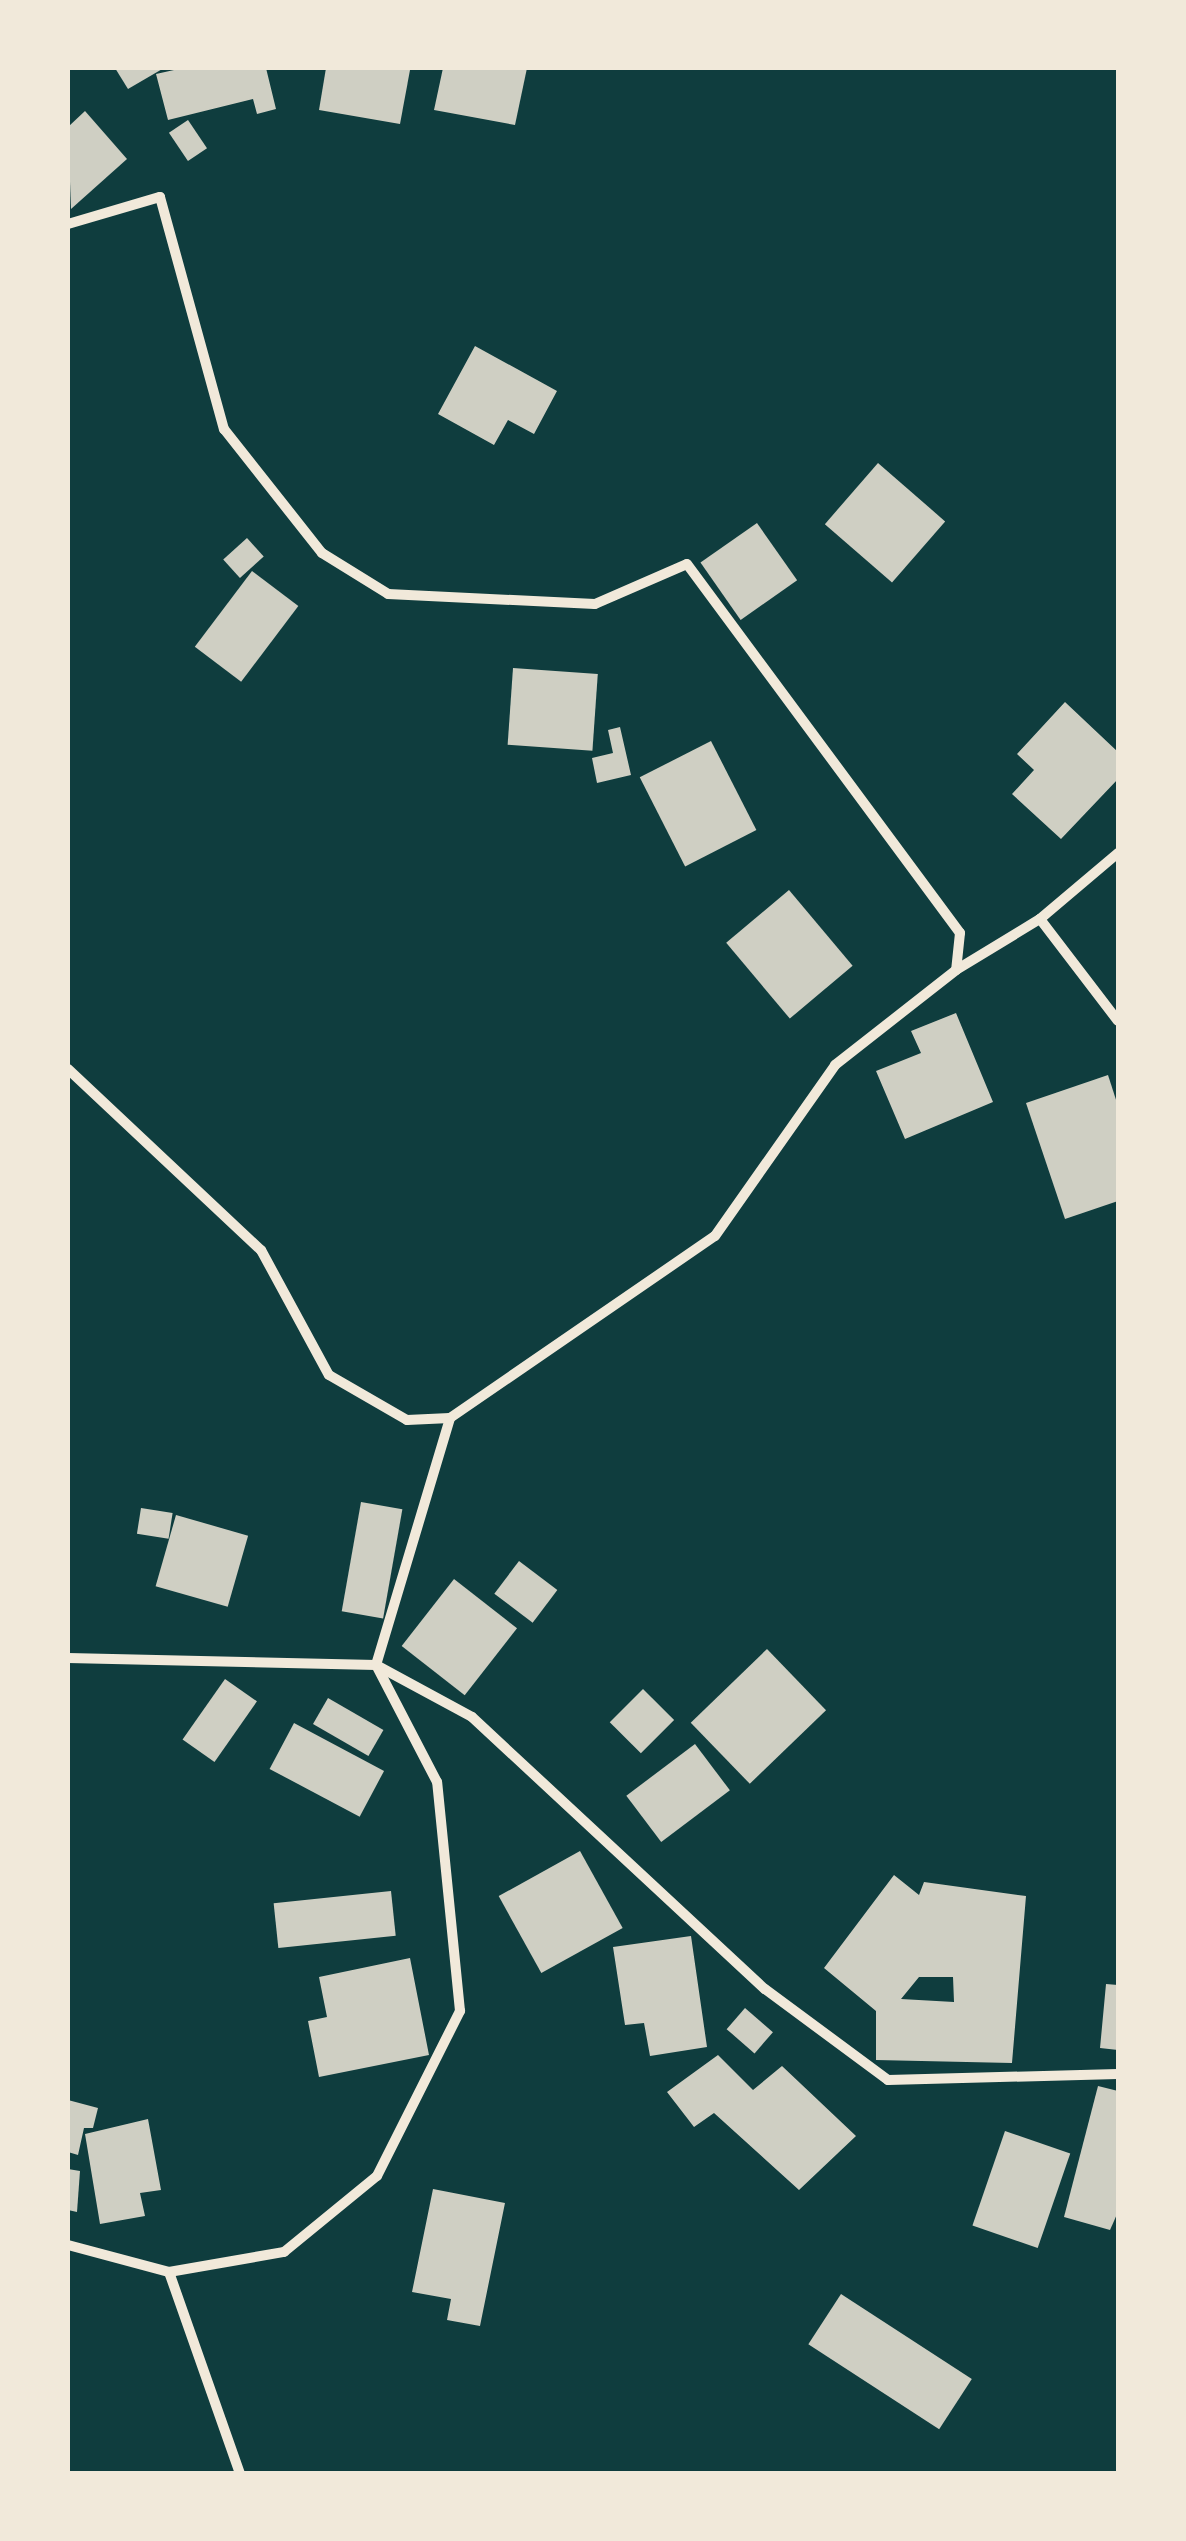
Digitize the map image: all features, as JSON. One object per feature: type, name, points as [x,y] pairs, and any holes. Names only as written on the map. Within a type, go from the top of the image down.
[{"type":"street","points":[[68,224],[160,197],[224,429],[322,553],[388,594],[595,604],[687,564],[960,933],[956,970]]},
{"type":"street","points":[[68,1069],[261,1250],[329,1375],[407,1420],[450,1418],[715,1236],[836,1065],[956,970],[1040,919],[1118,854]]},
{"type":"street","points":[[1040,919],[1118,1021]]},
{"type":"street","points":[[68,2245],[169,2272],[284,2252],[377,2176],[460,2011],[437,1782],[376,1665],[450,1418]]},
{"type":"street","points":[[68,1658],[376,1665],[472,1717],[764,1989],[888,2080],[1118,2074]]},
{"type":"street","points":[[169,2272],[240,2474]]},
{"type":"building","points":[[115,68],[164,68],[128,89]]},
{"type":"building","points":[[183,68],[266,68],[276,109],[257,114],[253,99],[168,120],[156,74]]},
{"type":"building","points":[[326,68],[410,70],[400,124],[319,110]]},
{"type":"building","points":[[443,68],[527,68],[515,125],[434,110]]},
{"type":"building","points":[[85,111],[127,159],[71,209],[68,127]]},
{"type":"building","points":[[188,120],[207,148],[188,161],[169,133]]},
{"type":"building","points":[[475,346],[557,391],[534,434],[508,420],[494,445],[438,414]]},
{"type":"building","points":[[878,463],[945,521],[892,583],[825,524]]},
{"type":"building","points":[[757,523],[797,580],[741,620],[700,563]]},
{"type":"building","points":[[247,538],[264,557],[240,578],[223,559]]},
{"type":"building","points":[[252,571],[298,606],[241,682],[195,647]]},
{"type":"building","points":[[513,668],[598,674],[592,751],[508,745]]},
{"type":"building","points":[[1065,702],[1118,752],[1118,779],[1061,839],[1012,794],[1034,770],[1017,754]]},
{"type":"building","points":[[620,727],[631,775],[597,783],[592,758],[613,753],[608,730]]},
{"type":"building","points":[[711,741],[756,830],[685,866],[640,777]]},
{"type":"building","points":[[789,890],[853,966],[790,1019],[726,943]]},
{"type":"building","points":[[956,1013],[993,1102],[905,1139],[876,1071],[921,1053],[911,1031]]},
{"type":"building","points":[[1108,1075],[1118,1106],[1118,1201],[1065,1219],[1026,1103]]},
{"type":"building","points":[[361,1502],[402,1509],[383,1619],[342,1611]]},
{"type":"building","points":[[141,1508],[173,1513],[169,1539],[137,1534]]},
{"type":"building","points":[[176,1515],[248,1536],[228,1607],[156,1586]]},
{"type":"building","points":[[519,1561],[557,1590],[533,1623],[494,1594]]},
{"type":"building","points":[[454,1579],[517,1628],[465,1695],[402,1646]]},
{"type":"building","points":[[767,1649],[826,1710],[750,1784],[691,1723]]},
{"type":"building","points":[[225,1679],[257,1701],[215,1762],[183,1740]]},
{"type":"building","points":[[643,1689],[674,1720],[641,1753],[610,1722]]},
{"type":"building","points":[[328,1698],[383,1730],[368,1756],[313,1724]]},
{"type":"building","points":[[294,1723],[384,1771],[360,1817],[270,1769]]},
{"type":"building","points":[[695,1744],[730,1790],[661,1842],[626,1796]]},
{"type":"building","points":[[580,1851],[623,1928],[541,1973],[499,1896]]},
{"type":"building","points":[[894,1875],[919,1895],[924,1882],[1026,1896],[1012,2063],[876,2060],[876,2011],[824,1968]],"holes":[[[919,1977],[953,1977],[954,2002],[901,1999]]]},
{"type":"building","points":[[391,1891],[396,1936],[278,1948],[274,1903]]},
{"type":"building","points":[[691,1936],[707,2047],[650,2056],[644,2023],[625,2025],[613,1947]]},
{"type":"building","points":[[410,1958],[429,2055],[319,2077],[308,2021],[327,2017],[319,1977]]},
{"type":"building","points":[[1106,1984],[1118,1985],[1118,2050],[1100,2048]]},
{"type":"building","points":[[745,2008],[773,2032],[755,2053],[727,2029]]},
{"type":"building","points":[[718,2055],[753,2090],[782,2066],[856,2136],[799,2190],[714,2113],[694,2127],[667,2092]]},
{"type":"building","points":[[1098,2086],[1118,2091],[1118,2212],[1110,2230],[1064,2217]]},
{"type":"building","points":[[68,2100],[98,2108],[93,2128],[84,2128],[78,2155],[68,2152]]},
{"type":"building","points":[[148,2119],[161,2190],[140,2193],[145,2216],[100,2224],[85,2134]]},
{"type":"building","points":[[1005,2131],[1070,2153],[1038,2248],[972,2226]]},
{"type":"building","points":[[68,2169],[80,2171],[77,2212],[68,2210]]},
{"type":"building","points":[[433,2189],[505,2203],[480,2326],[447,2320],[451,2299],[412,2292]]},
{"type":"building","points":[[841,2294],[972,2379],[939,2429],[808,2344]]}]
